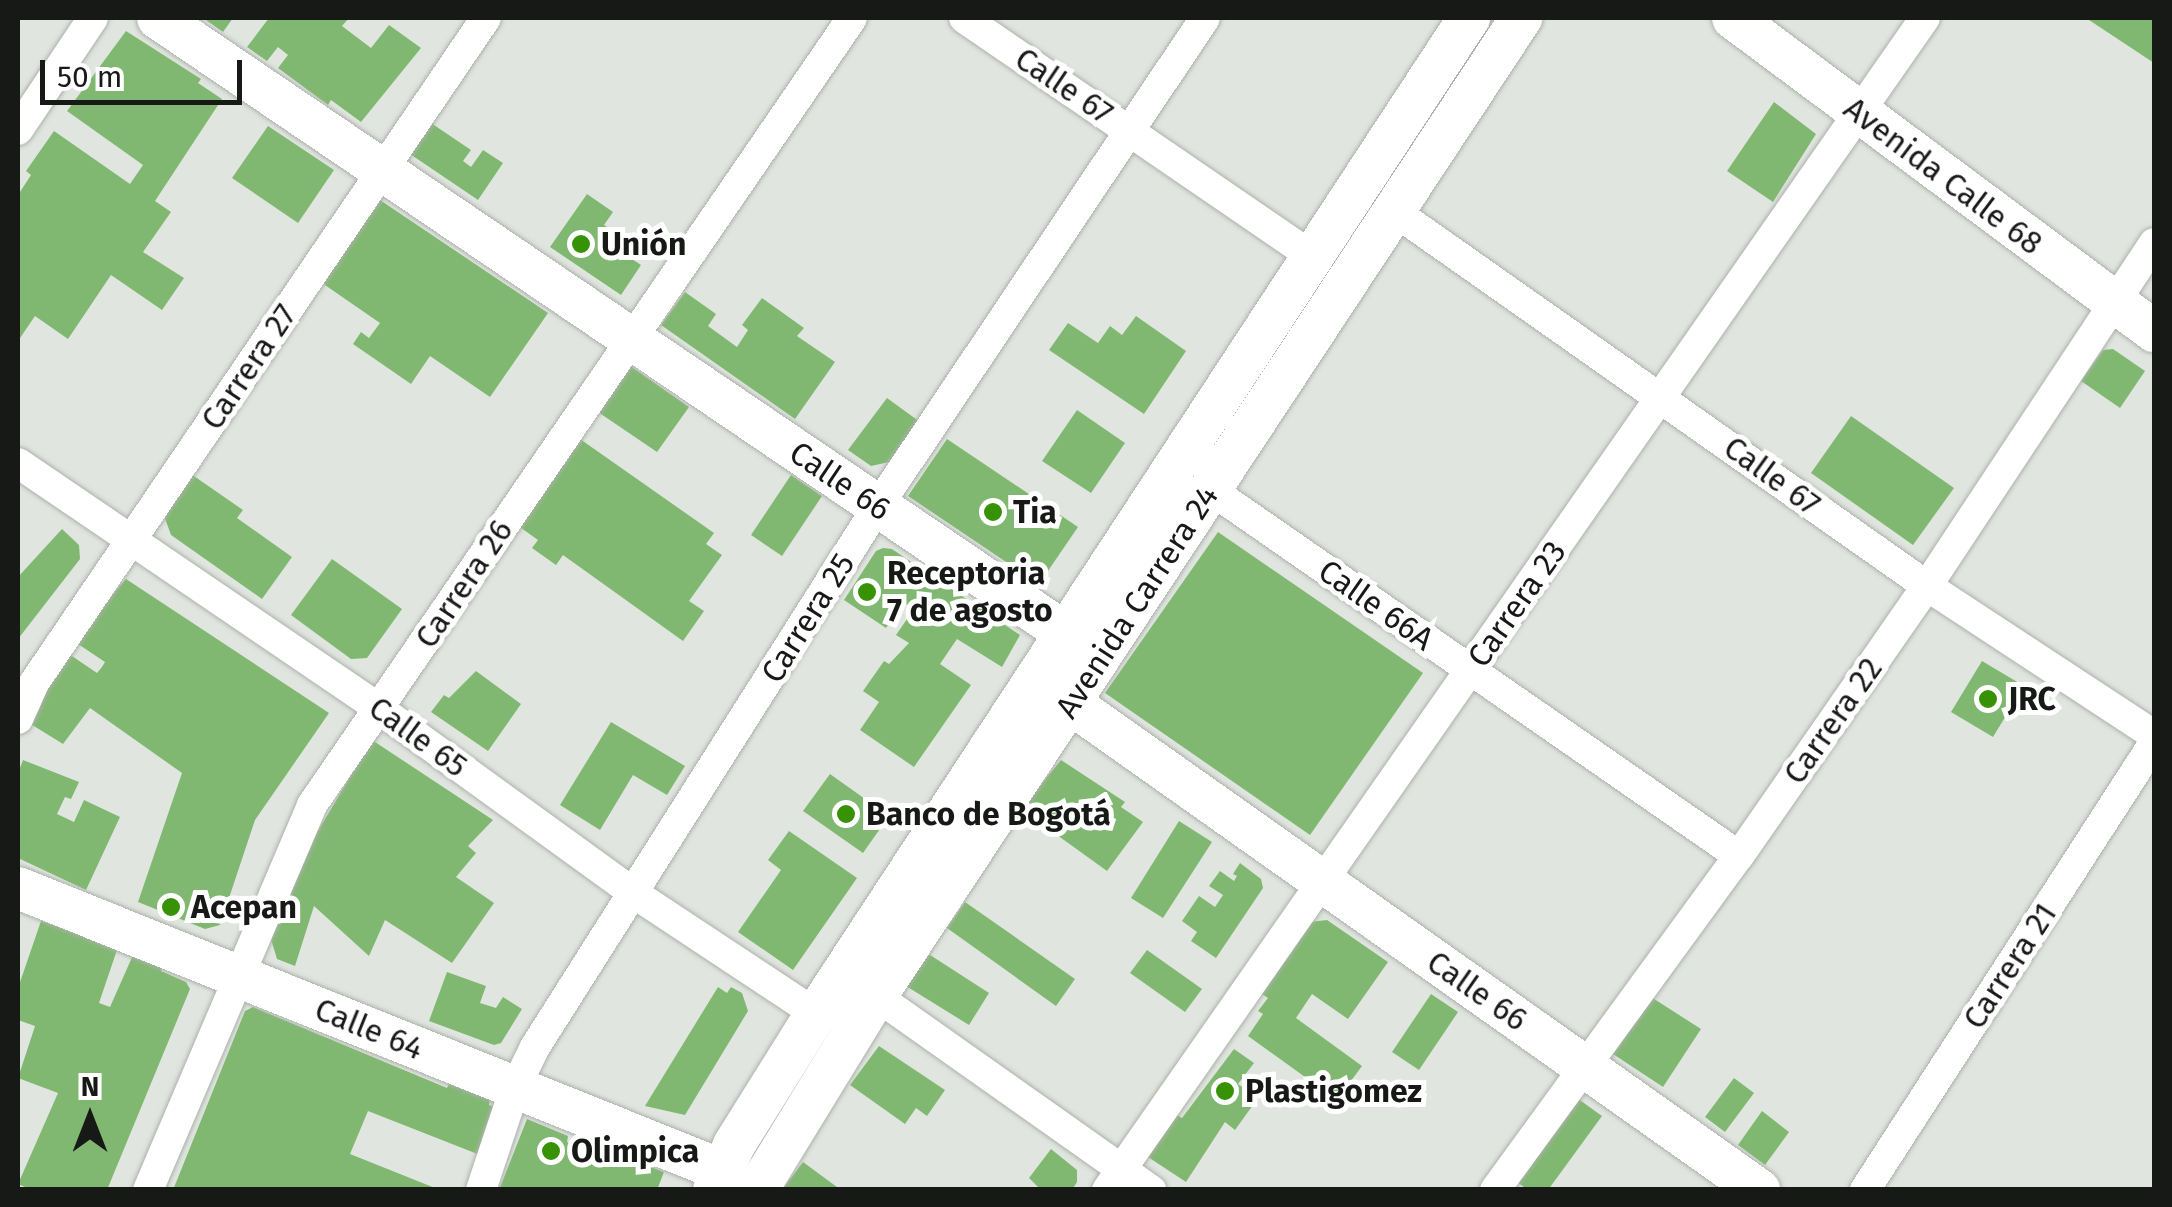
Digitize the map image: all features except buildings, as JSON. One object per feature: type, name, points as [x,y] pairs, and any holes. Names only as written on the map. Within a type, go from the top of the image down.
[{"type":"main road","name":"Calle 66","points":[[158,18],[1101,657]]},
{"type":"main road","name":"Avenida Carrera 24","points":[[743,1185],[816,1014],[1468,18]]},
{"type":"main road","name":"Avenida Carrera 24","points":[[743,1185],[876,996],[1520,18]]},
{"type":"main road","name":"Avenida Calle 68","points":[[1733,18],[2114,305],[2154,331]]},
{"type":"main road","points":[[1065,633],[1070,704]]},
{"type":"main road","name":"Calle 66","points":[[1070,704],[1759,1190]]},
{"type":"main road","name":"Calle 64","points":[[18,888],[515,1088],[743,1185]]},
{"type":"street","points":[[18,130],[93,18]]},
{"type":"street","name":"Carrera 27","points":[[18,719],[34,683],[486,18]]},
{"type":"street","name":"Carrera 26","points":[[148,1190],[312,805],[852,18]]},
{"type":"street","name":"Calle 67","points":[[964,18],[1312,256]]},
{"type":"street","name":"Carrera 25","points":[[481,1190],[515,1088],[536,1047],[878,506],[1205,18]]},
{"type":"street","name":"Carrera 23","points":[[1114,1179],[1926,18]]},
{"type":"street","name":"Calle 67","points":[[1394,210],[1927,586],[2154,734]]},
{"type":"street","name":"Carrera 22","points":[[1495,1190],[1739,856],[1927,586],[2154,242]]},
{"type":"street","name":"Calle 65","points":[[18,463],[378,708],[635,894],[816,1014]]},
{"type":"street","name":"Calle 66A","points":[[1210,490],[1739,856]]},
{"type":"street","name":"Carrera 21","points":[[1865,1190],[2154,743]]},
{"type":"street","points":[[876,996],[1114,1179],[1150,1190]]},
{"type":"place","name":"Unión","points":[[581,244]]},
{"type":"place","name":"Tia","points":[[993,512]]},
{"type":"place","name":"Receptoria 7 de agosto","points":[[867,592]]},
{"type":"place","name":"JRC","points":[[1988,699]]},
{"type":"place","name":"Banco de Bogotá","points":[[846,814]]},
{"type":"place","name":"Acepan","points":[[171,907]]},
{"type":"place","name":"Plastigomez","points":[[1225,1091]]},
{"type":"place","name":"Olimpica","points":[[551,1151]]}]
